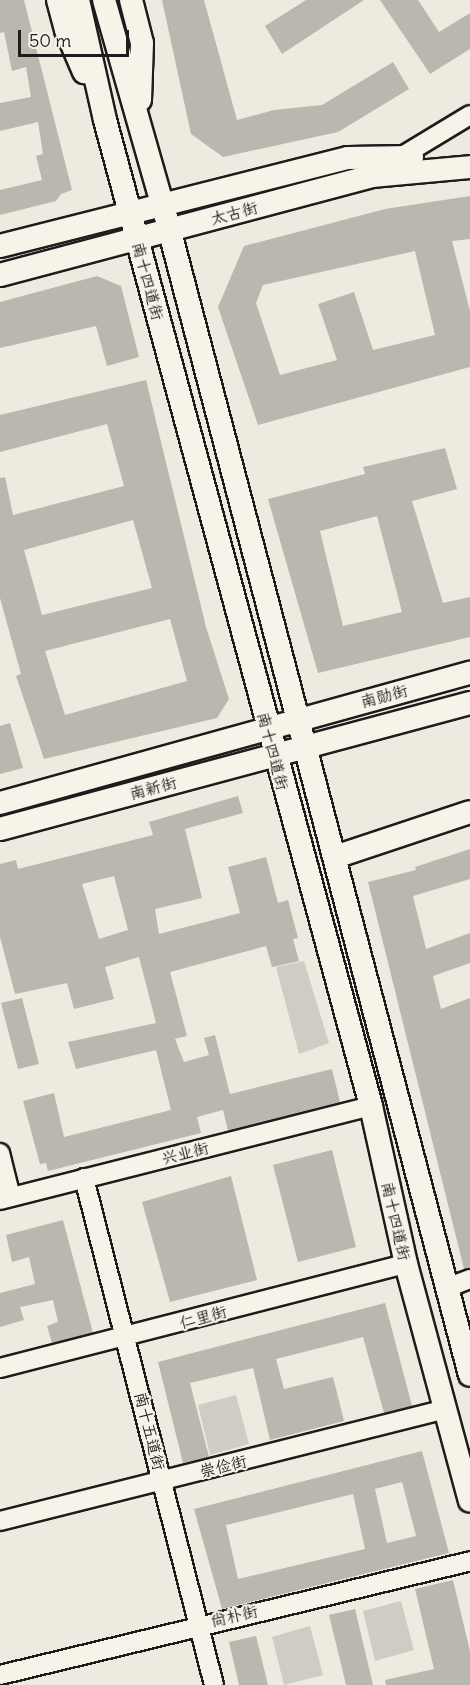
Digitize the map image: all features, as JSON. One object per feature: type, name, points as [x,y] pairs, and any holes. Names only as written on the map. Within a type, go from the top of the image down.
[{"type":"main road","points":[[58,0],[66,30],[105,120]]},
{"type":"main road","name":"南十四道街","points":[[78,0],[105,120],[136,239],[266,728],[371,1106],[405,1264],[470,1501]]},
{"type":"main road","points":[[104,0],[169,230],[449,1287],[470,1376]]},
{"type":"main road","points":[[131,0],[142,43],[140,123]]},
{"type":"main road","name":"太古街","points":[[0,246],[348,158],[399,158],[470,152]]},
{"type":"main road","name":"太古街","points":[[0,275],[372,176],[470,167]]},
{"type":"main road","name":"南勋街","points":[[299,719],[470,673]]},
{"type":"main road","name":"南勋街","points":[[306,746],[470,703]]},
{"type":"main road","name":"南新街","points":[[0,803],[299,719]]},
{"type":"main road","name":"南新街","points":[[0,829],[306,746]]},
{"type":"main road","points":[[335,857],[470,812]]},
{"type":"street","points":[[399,158],[470,115]]},
{"type":"street","name":"兴业街","points":[[5,1198],[371,1106]]},
{"type":"street","points":[[0,1153],[5,1198]]},
{"type":"street","name":"南十五道街","points":[[84,1179],[214,1685]]},
{"type":"street","name":"仁里街","points":[[0,1368],[126,1338],[405,1264]]},
{"type":"street","points":[[449,1287],[470,1279]]},
{"type":"street","name":"崇俭街","points":[[0,1521],[163,1482],[445,1409]]},
{"type":"street","name":"尚朴街","points":[[0,1675],[199,1624],[470,1561]]},
{"type":"shaded area","points":[[304,961],[329,1043],[299,1054],[276,967]]},
{"type":"shaded area","points":[[236,1395],[249,1444],[210,1455],[198,1405]]},
{"type":"shaded area","points":[[401,1601],[414,1650],[375,1661],[363,1611]]},
{"type":"shaded area","points":[[310,1626],[323,1675],[284,1685],[272,1637]]},
{"type":"building","points":[[0,0],[24,0],[72,190],[61,194],[56,201],[0,215],[0,190],[42,180],[36,156],[43,154],[38,122],[0,131],[0,103],[31,97],[26,67],[12,71],[4,32],[0,33]]},
{"type":"building","points":[[162,0],[204,0],[237,120],[274,110],[322,105],[393,62],[409,89],[338,132],[223,157],[191,134]]},
{"type":"building","points":[[306,0],[364,0],[282,54],[265,26]]},
{"type":"building","points":[[380,0],[418,0],[439,32],[470,13],[470,49],[430,74]]},
{"type":"building","points":[[470,196],[470,239],[452,241],[470,311],[470,367],[258,425],[218,307],[244,246],[385,209]],"holes":[[[415,251],[435,335],[373,350],[354,292],[318,304],[337,360],[280,375],[256,303],[263,285]]]},
{"type":"building","points":[[97,276],[121,286],[139,357],[107,366],[96,326],[0,348],[0,302]]},
{"type":"building","points":[[146,380],[206,627],[229,699],[217,718],[44,759],[16,676],[21,674],[0,598],[0,478],[5,477],[13,515],[124,486],[107,424],[0,452],[0,415]],"holes":[[[133,520],[152,588],[42,615],[24,550]],[[170,619],[187,681],[65,715],[45,651]]]},
{"type":"building","points":[[445,448],[457,489],[412,501],[443,603],[470,597],[470,637],[318,673],[268,499],[365,474],[363,467]],"holes":[[[377,516],[402,612],[343,626],[320,531]]]},
{"type":"building","points":[[10,723],[23,768],[0,774],[0,726]]},
{"type":"building","points":[[238,796],[243,813],[185,829],[202,898],[155,909],[159,934],[240,913],[228,867],[266,857],[278,903],[288,900],[298,938],[293,939],[299,961],[272,967],[266,946],[170,972],[187,1036],[175,1039],[184,1062],[209,1055],[204,1038],[215,1035],[230,1094],[332,1069],[340,1102],[228,1131],[223,1110],[197,1117],[201,1133],[48,1171],[46,1163],[40,1164],[23,1101],[54,1093],[64,1137],[171,1110],[156,1050],[76,1069],[68,1042],[156,1023],[139,957],[105,967],[114,999],[74,1009],[67,983],[15,994],[0,937],[0,864],[16,860],[18,869],[153,835],[149,822]],"holes":[[[114,876],[128,930],[99,939],[82,884]]]},
{"type":"building","points":[[470,849],[470,879],[413,896],[426,949],[470,933],[470,963],[433,976],[441,1009],[470,998],[470,1268],[464,1269],[368,882],[416,870],[415,867]]},
{"type":"building","points":[[22,998],[39,1064],[18,1069],[1,1003]]},
{"type":"building","points":[[332,1150],[356,1247],[298,1262],[273,1165]]},
{"type":"building","points":[[231,1176],[257,1280],[170,1302],[142,1202]]},
{"type":"building","points":[[63,1220],[93,1333],[52,1343],[47,1326],[58,1322],[53,1300],[20,1307],[24,1320],[0,1327],[0,1293],[35,1284],[29,1257],[12,1262],[6,1235]]},
{"type":"building","points":[[385,1303],[412,1406],[384,1413],[363,1337],[276,1359],[284,1389],[333,1377],[344,1421],[270,1440],[253,1368],[190,1383],[209,1457],[183,1463],[158,1362]]},
{"type":"building","points":[[422,1451],[449,1553],[222,1609],[194,1509]],"holes":[[[402,1482],[416,1536],[387,1543],[375,1489]],[[353,1494],[365,1549],[238,1579],[226,1525]]]},
{"type":"building","points":[[453,1580],[470,1651],[470,1685],[386,1685],[385,1680],[434,1669],[415,1589]]},
{"type":"building","points":[[355,1609],[373,1685],[346,1685],[329,1615]]},
{"type":"building","points":[[256,1636],[268,1685],[239,1685],[229,1642]]}]
